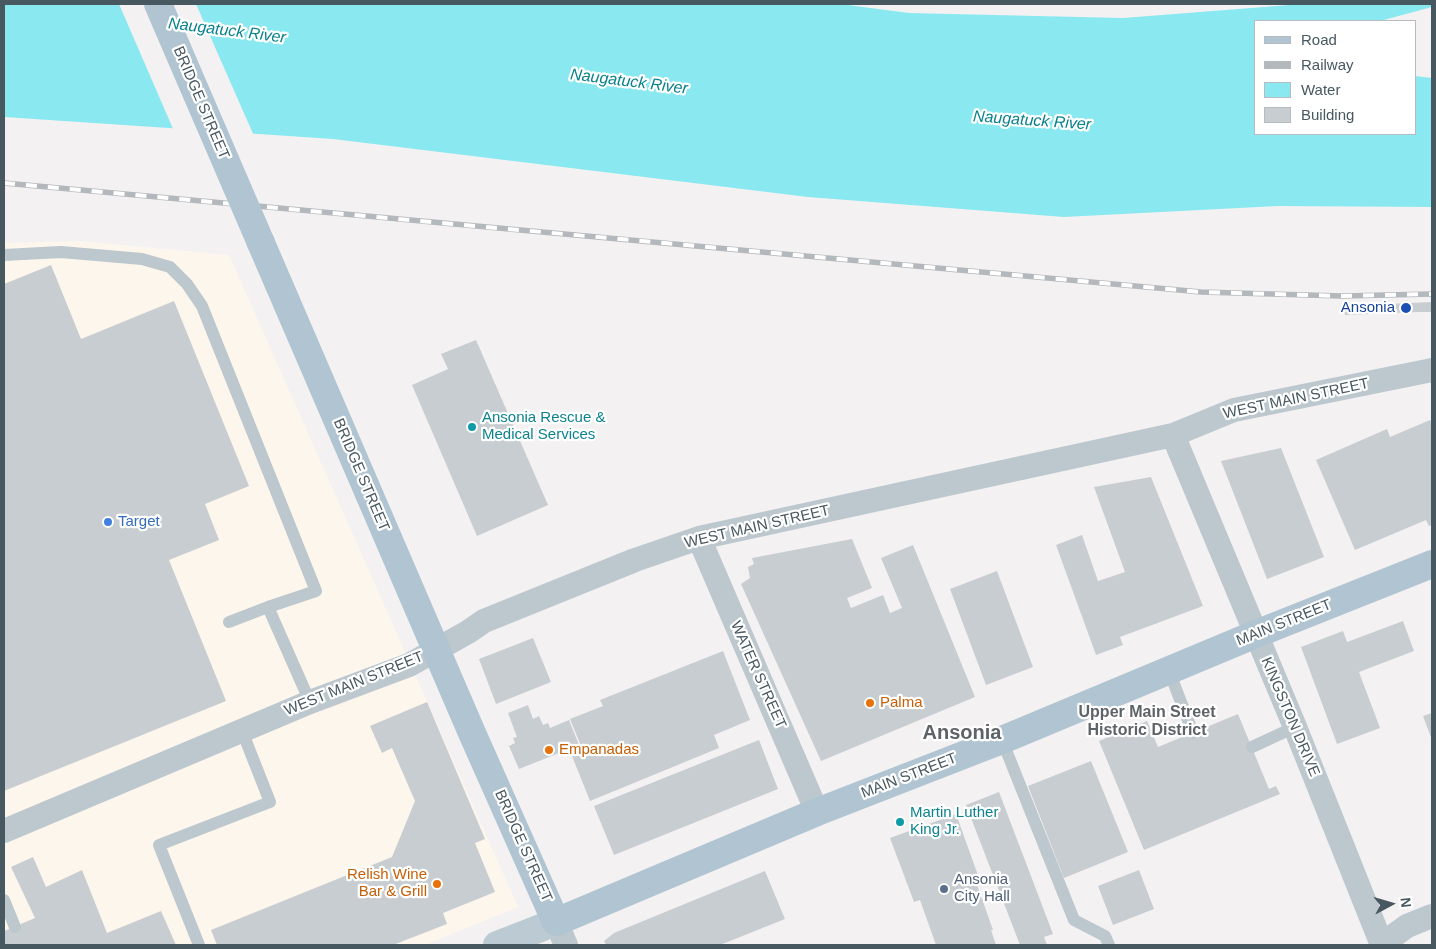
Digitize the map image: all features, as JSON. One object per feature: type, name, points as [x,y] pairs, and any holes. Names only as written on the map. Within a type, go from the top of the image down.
[{"type":"main road","name":"BRIDGE STREET","points":[[158,4],[436,649],[561,933]]},
{"type":"main road","name":"MAIN STREET","points":[[497,945],[561,933],[817,812],[1002,740],[1168,670],[1432,564]]},
{"type":"street","name":"WEST MAIN STREET","points":[[4,831],[310,702],[408,664],[468,632],[484,621],[635,560],[699,538],[1173,434],[1234,410],[1432,370]]},
{"type":"street","name":"KINGSTON DRIVE","points":[[1173,434],[1295,727],[1382,945]]},
{"type":"street","name":"WATER STREET","points":[[699,538],[817,812]]},
{"type":"street","points":[[1382,945],[1407,926],[1432,916]]},
{"type":"lane","points":[[4,255],[61,252],[142,259],[170,267],[187,284],[202,306],[316,591],[229,622]]},
{"type":"lane","points":[[268,607],[310,702]]},
{"type":"lane","points":[[1168,670],[1192,733]]},
{"type":"lane","points":[[1252,747],[1295,727]]},
{"type":"lane","points":[[199,945],[159,845],[270,802],[242,731]]},
{"type":"lane","points":[[1002,740],[1074,920],[1105,936],[1109,945]]},
{"type":"lane","points":[[4,900],[15,927]]},
{"type":"shaded area","points":[[79,241],[229,255],[518,907],[425,945],[4,945],[4,243]]},
{"type":"water","name":"Naugatuck River","points":[[4,4],[840,4],[909,13],[1123,18],[1302,4],[1432,4],[1432,7],[1384,20],[1254,20],[1254,135],[1416,135],[1416,76],[1432,78],[1432,207],[1278,206],[1064,217],[808,197],[333,139],[4,117]]},
{"type":"pier","points":[[119,4],[196,4],[254,136],[174,131]]},
{"type":"building","name":"Target","points":[[51,265],[81,339],[174,301],[249,486],[205,504],[219,540],[169,560],[226,701],[4,791],[4,284]]},
{"type":"building","name":"Ansonia","points":[[1432,302],[1432,312],[1345,315],[1344,306]]},
{"type":"building","name":"Ansonia Rescue & Medical Services","points":[[476,340],[548,505],[477,536],[412,385],[448,369],[441,354]]},
{"type":"building","points":[[1430,420],[1432,424],[1432,525],[1429,526],[1426,520],[1355,550],[1316,460],[1387,429],[1390,437]]},
{"type":"building","points":[[1281,448],[1324,557],[1267,579],[1221,461]]},
{"type":"building","points":[[1151,477],[1203,606],[1120,637],[1123,645],[1096,655],[1056,545],[1082,535],[1098,581],[1125,572],[1094,487]]},
{"type":"building","points":[[852,539],[872,588],[847,598],[851,608],[883,595],[890,613],[902,608],[881,558],[913,545],[975,697],[821,761],[741,584],[750,578],[748,567],[754,564],[752,558]]},
{"type":"building","points":[[997,571],[1033,667],[986,685],[950,589]]},
{"type":"building","points":[[1403,621],[1414,651],[1359,672],[1380,728],[1337,744],[1301,647],[1343,631],[1347,642]]},
{"type":"building","points":[[533,638],[551,682],[496,704],[479,659]]},
{"type":"building","points":[[723,651],[750,720],[714,735],[719,748],[590,801],[570,751],[581,746],[570,719],[603,706],[600,700]]},
{"type":"building","points":[[427,702],[485,839],[475,843],[495,892],[443,913],[447,924],[393,945],[217,945],[211,930],[392,857],[415,801],[392,748],[382,753],[370,726]]},
{"type":"building","points":[[528,705],[533,719],[539,716],[543,725],[548,723],[550,728],[569,720],[579,745],[519,769],[509,746],[515,743],[513,738],[517,737],[508,713]]},
{"type":"building","points":[[1432,713],[1432,740],[1423,716]]},
{"type":"building","points":[[1238,714],[1269,789],[1276,786],[1280,794],[1144,850],[1099,741],[1147,721],[1158,747]]},
{"type":"building","points":[[759,740],[778,789],[614,855],[594,806]]},
{"type":"building","points":[[1091,761],[1128,852],[1064,878],[1028,786]]},
{"type":"building","points":[[999,792],[1053,934],[1044,937],[1047,945],[1020,945],[966,805]]},
{"type":"building","name":"Ansonia City Hall","points":[[956,814],[979,878],[975,879],[993,930],[991,930],[996,945],[936,945],[920,900],[914,902],[890,838]]},
{"type":"building","points":[[33,857],[46,887],[82,870],[107,933],[161,911],[176,945],[4,945],[4,931],[35,918],[11,867]]},
{"type":"building","points":[[1139,870],[1154,909],[1113,925],[1098,886]]},
{"type":"building","points":[[765,871],[785,919],[720,945],[606,945],[604,941],[614,933]]},
{"type":"railway","points":[[4,183],[1201,292],[1342,296],[1432,294]]},
{"type":"place","name":"Ansonia","points":[[1406,308]]},
{"type":"place","name":"Ansonia Rescue & Medical Services","points":[[472,427]]},
{"type":"place","name":"Target","points":[[108,522]]},
{"type":"place","name":"Palma","points":[[870,703]]},
{"type":"place","name":"Empanadas","points":[[549,750]]},
{"type":"place","name":"Martin Luther King Jr.","points":[[900,822]]},
{"type":"place","name":"Relish Wine Bar & Grill","points":[[437,884]]},
{"type":"place","name":"Ansonia City Hall","points":[[944,889]]},
{"type":"district","name":"Upper Main Street Historic District","points":[[1147,722]]},
{"type":"district","name":"Ansonia","points":[[962,733]]}]
